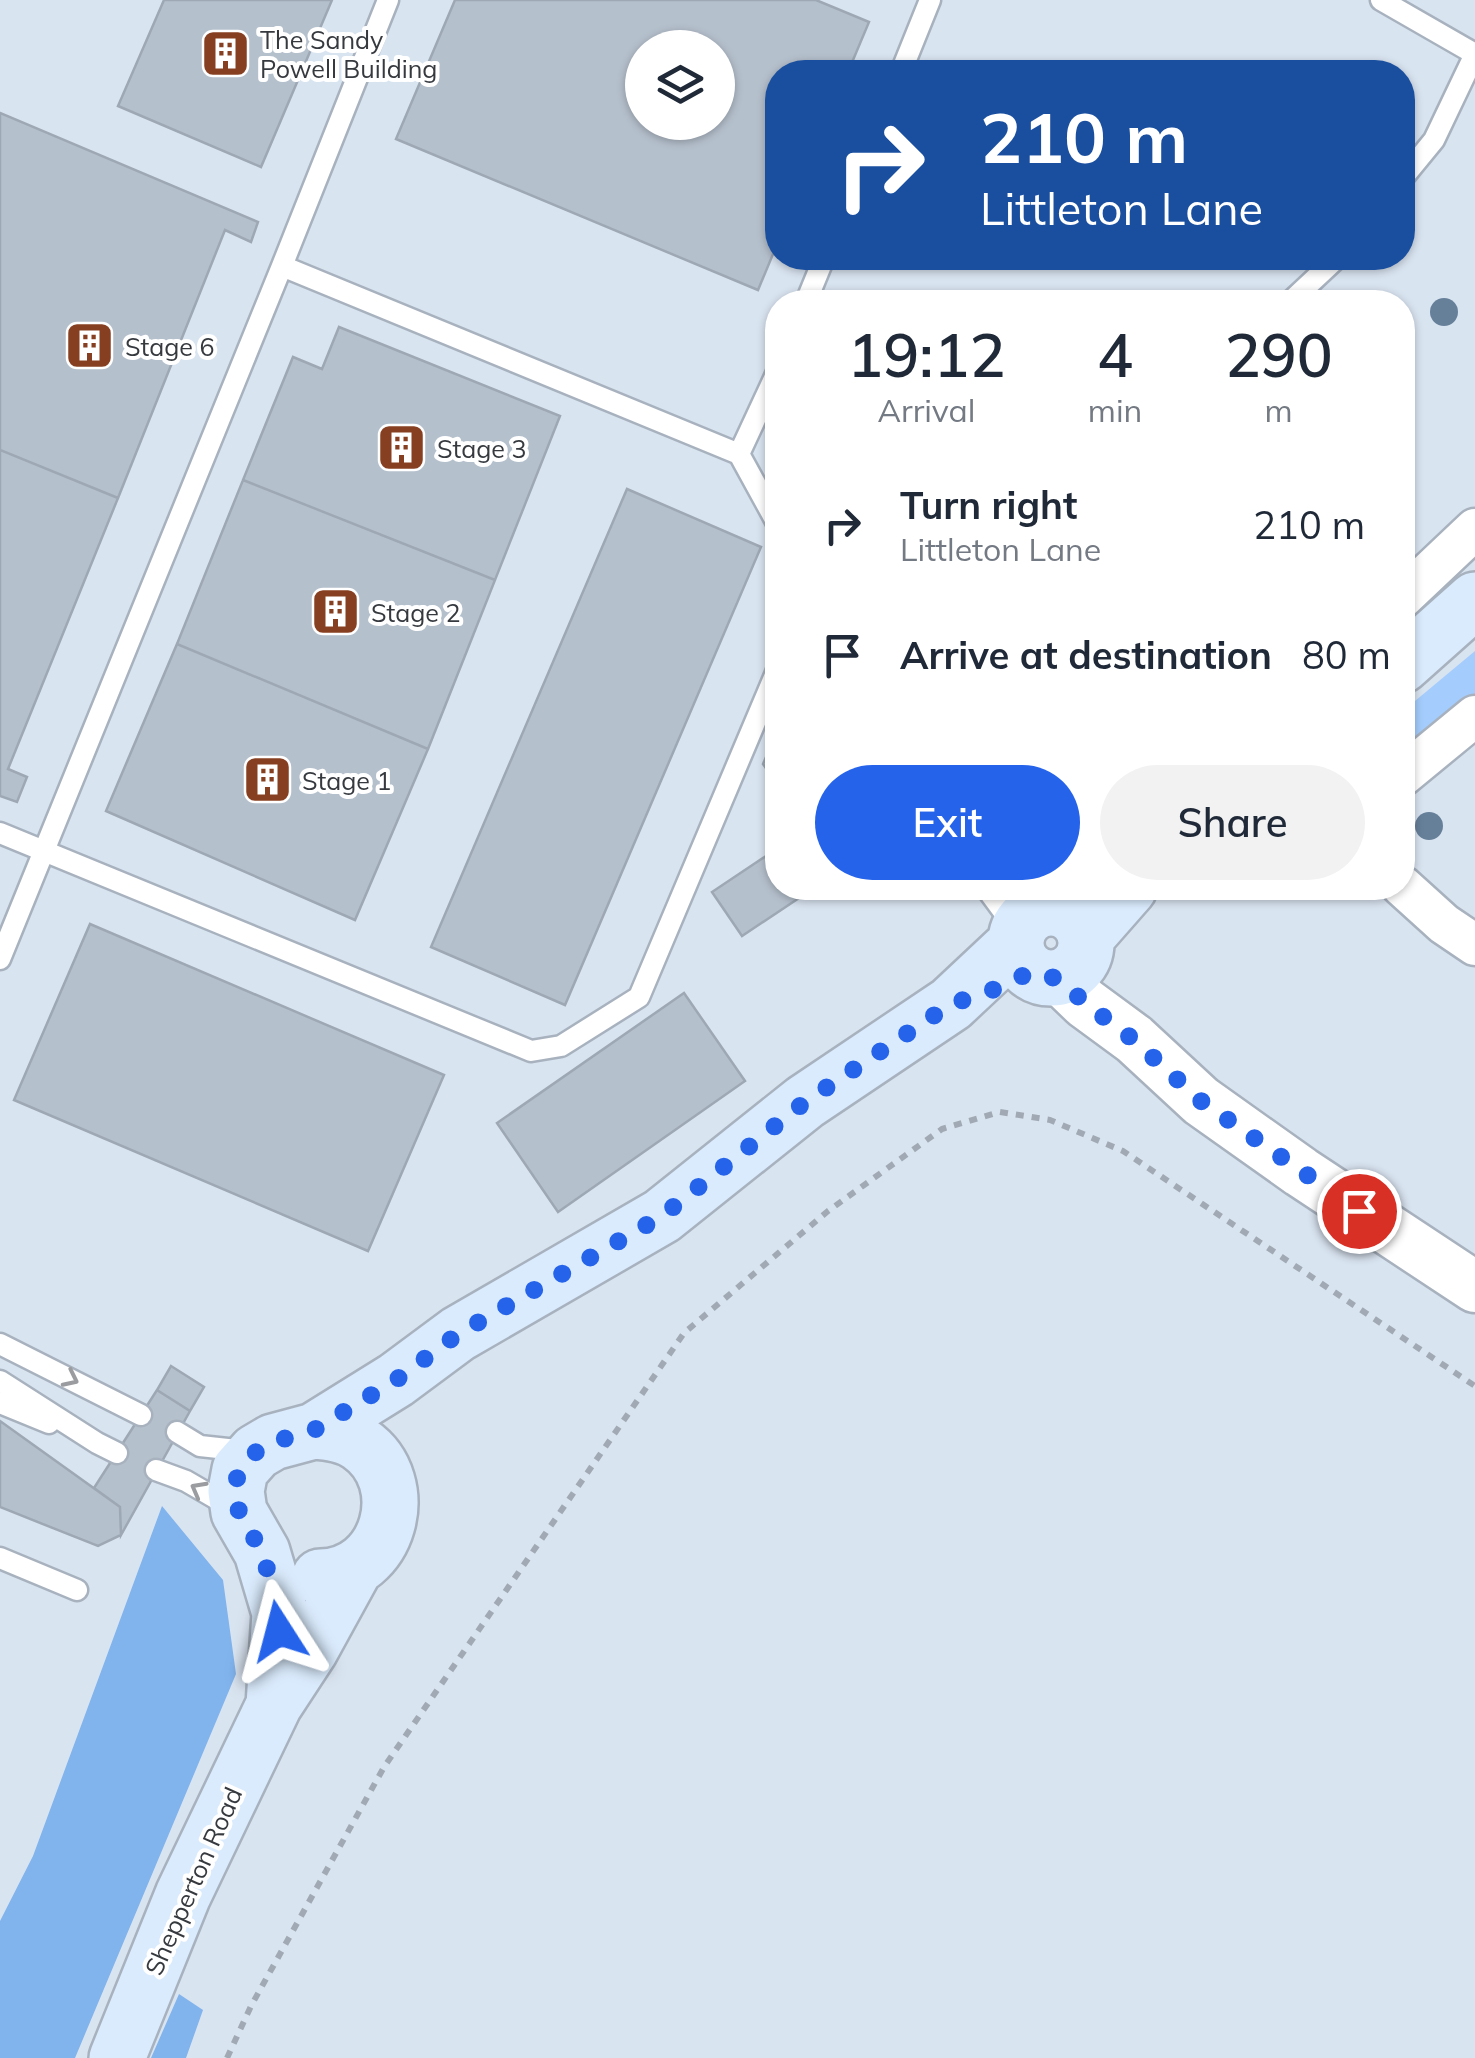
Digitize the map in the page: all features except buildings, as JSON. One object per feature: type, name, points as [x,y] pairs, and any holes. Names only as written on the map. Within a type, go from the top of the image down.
[{"type":"main road","points":[[1415,653],[1475,600]]},
{"type":"main road","points":[[1043,927],[1103,900]]},
{"type":"main road","name":"Shepperton Road","points":[[274,1705],[280,1613],[236,1481],[256,1452],[273,1442],[314,1430],[396,1380],[458,1334],[662,1216],[805,1102],[951,1004],[988,992],[1043,927]]},
{"type":"main road","name":"Shepperton Road","points":[[116,2058],[183,1896],[274,1705],[355,1568],[380,1546],[391,1504],[387,1479],[400,1427],[458,1334]]},
{"type":"main road","points":[[314,1430],[338,1433],[359,1443],[376,1459],[387,1479]]},
{"type":"main road","points":[[251,1532],[282,1568],[306,1577],[331,1577],[355,1568]]},
{"type":"street","points":[[1415,586],[1475,528]]},
{"type":"street","points":[[1415,765],[1475,716]]},
{"type":"street","points":[[1415,898],[1475,945]]},
{"type":"street","points":[[1043,927],[1110,988],[1134,1040],[1201,1101],[1475,1288]]},
{"type":"lane","points":[[0,960],[388,0]]},
{"type":"lane","points":[[906,60],[930,0]]},
{"type":"lane","points":[[1381,0],[1475,54],[1434,140],[1415,163]]},
{"type":"lane","points":[[282,266],[739,454],[765,501]]},
{"type":"lane","points":[[1303,290],[1324,270]]},
{"type":"lane","points":[[739,454],[765,398]]},
{"type":"lane","points":[[0,833],[531,1051],[560,1046],[639,997],[765,699]]},
{"type":"lane","points":[[0,1344],[141,1415]]},
{"type":"lane","points":[[0,1380],[96,1443]]},
{"type":"lane","points":[[0,1404],[116,1452]]},
{"type":"lane","points":[[177,1432],[200,1446],[256,1452]]},
{"type":"lane","points":[[156,1470],[186,1482],[251,1532]]},
{"type":"lane","points":[[0,1558],[78,1590]]},
{"type":"path","points":[[228,2058],[250,2006],[384,1767],[684,1333],[828,1211],[942,1129],[1000,1112],[1050,1120],[1123,1151],[1475,1386]]},
{"type":"shaded area","points":[[1475,651],[1475,699],[1415,751],[1415,701]]},
{"type":"shaded area","points":[[162,1506],[223,1580],[236,1674],[75,2058],[0,2058],[0,1921],[33,1856]]},
{"type":"shaded area","points":[[179,1994],[203,2010],[186,2058],[151,2058]]},
{"type":"place","name":"The Sandy Powell Building","points":[[225,53]]},
{"type":"place","name":"Stage 6","points":[[90,346]]},
{"type":"place","name":"Stage 3","points":[[402,448]]},
{"type":"place","name":"Stage 2","points":[[336,612]]},
{"type":"place","name":"Stage 1","points":[[267,780]]},
{"type":"route","points":[[279,1631],[280,1613],[262,1552],[239,1512],[237,1499],[240,1470],[256,1452],[273,1442],[314,1430],[396,1380],[458,1334],[662,1216],[805,1102],[951,1004],[1031,972],[1058,978],[1201,1101],[1359,1211]]}]
